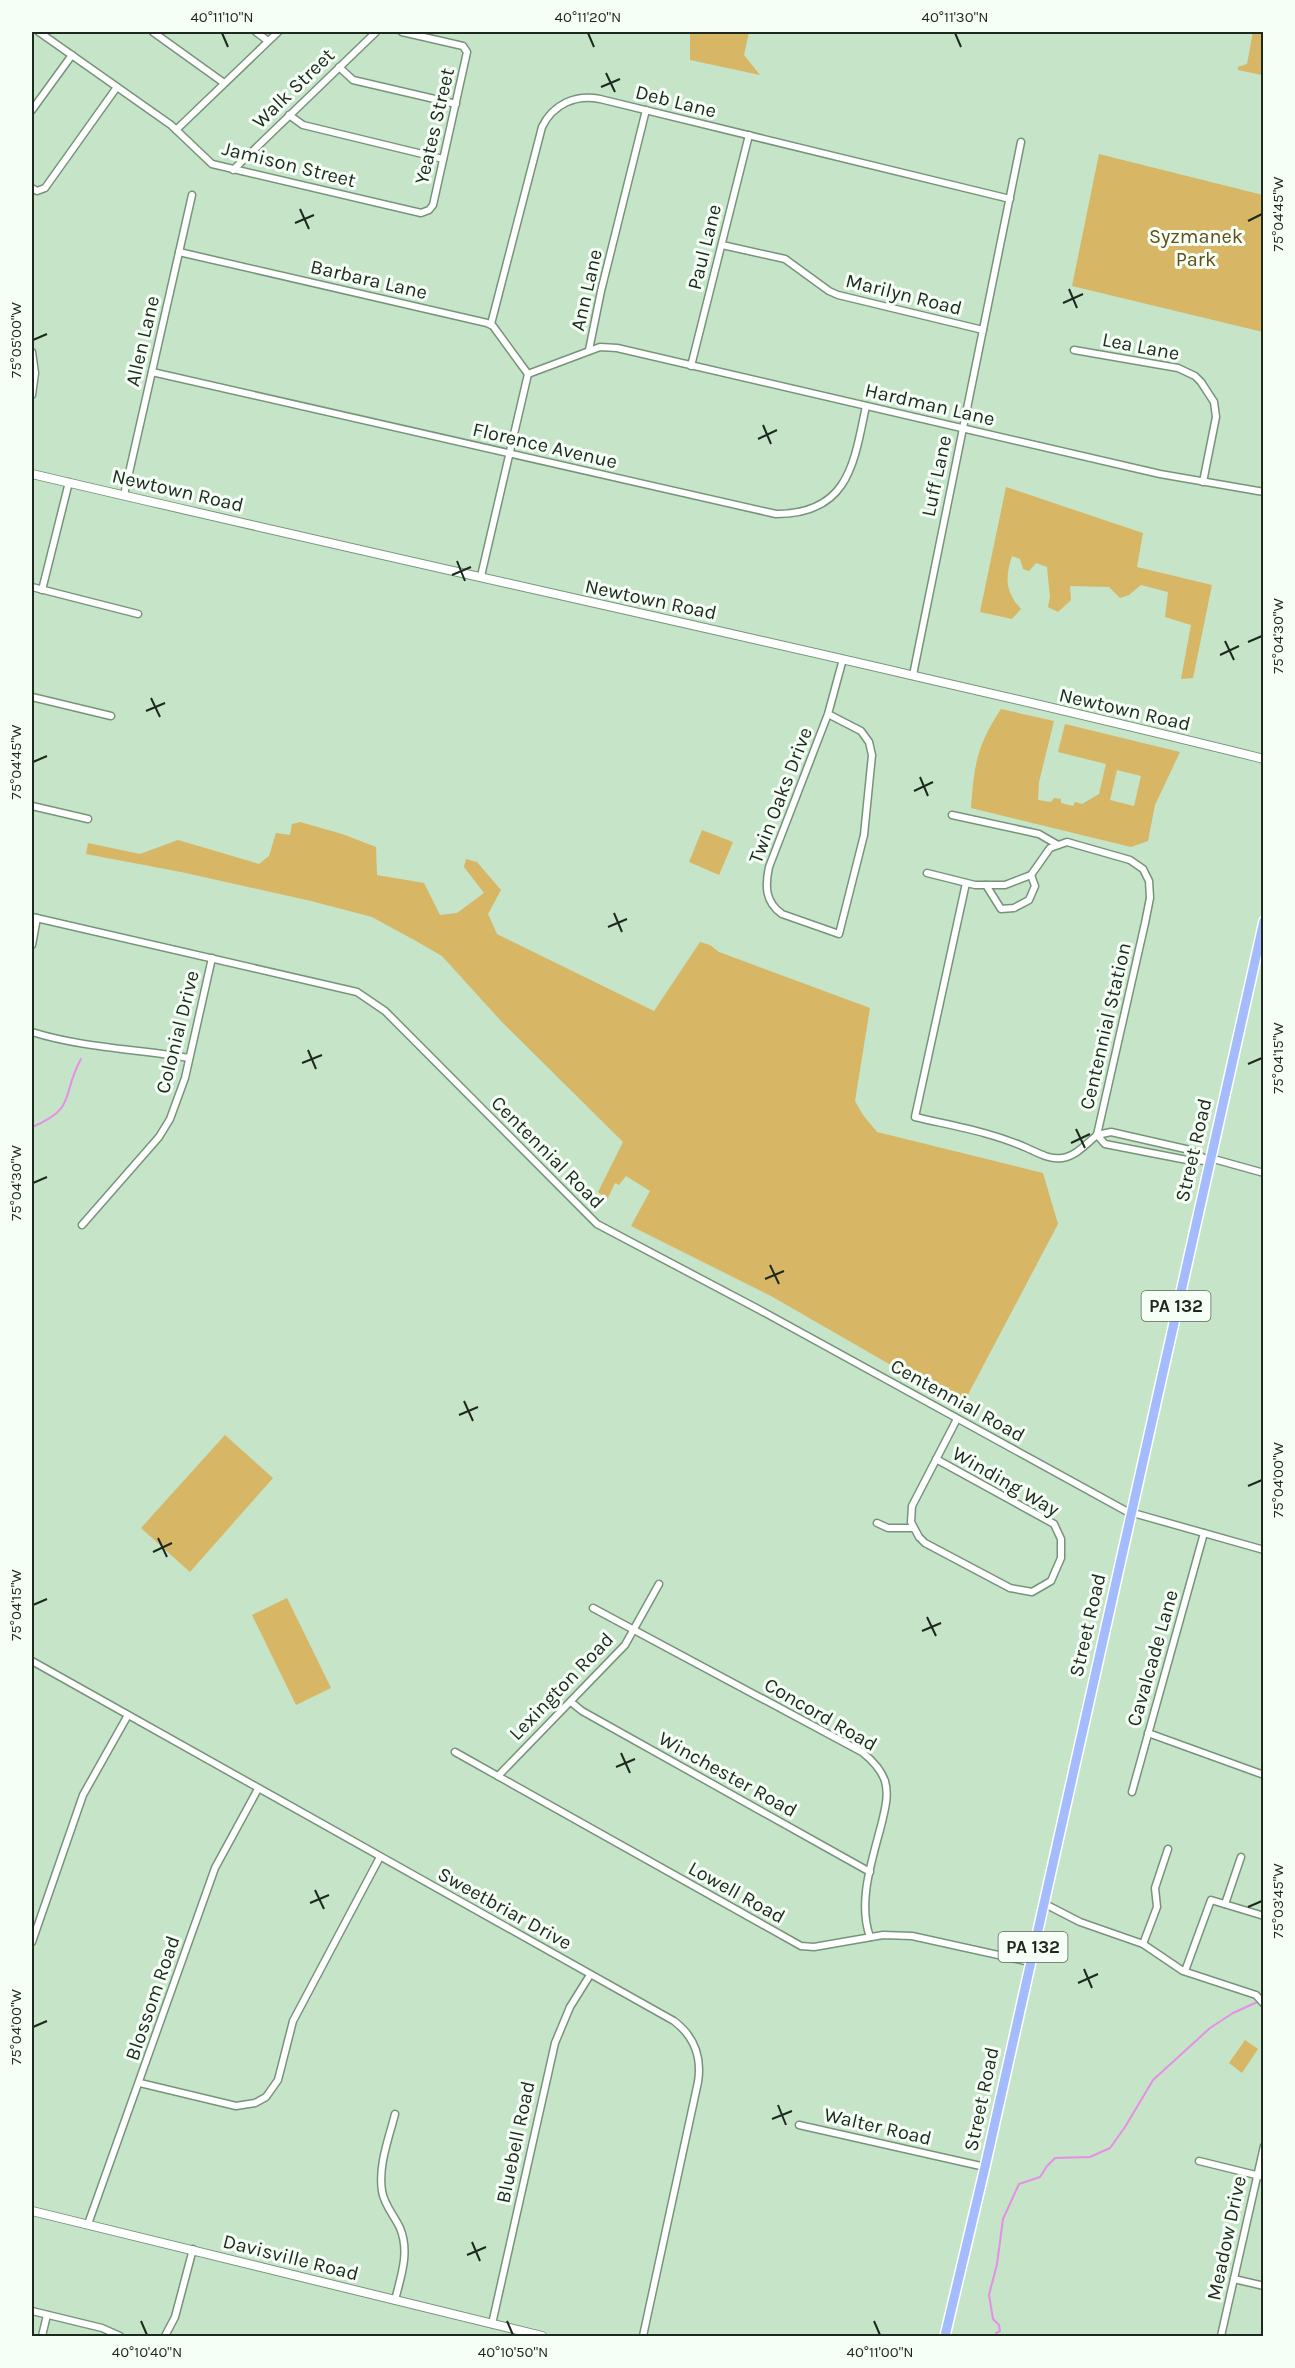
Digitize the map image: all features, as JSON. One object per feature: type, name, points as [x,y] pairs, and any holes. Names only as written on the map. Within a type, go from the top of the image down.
[{"type":"main road","name":"Street Road","points":[[945,2337],[1263,921]]},
{"type":"street","name":"Jamison Street","points":[[39,32],[176,130],[212,164],[421,213],[429,210]]},
{"type":"street","points":[[153,32],[224,83]]},
{"type":"street","points":[[256,32],[268,41]]},
{"type":"street","points":[[176,130],[278,32]]},
{"type":"street","name":"Walk Street","points":[[232,170],[376,32]]},
{"type":"street","name":"Yeates Street","points":[[402,32],[463,46],[467,52],[433,205],[429,210]]},
{"type":"street","points":[[32,110],[72,55]]},
{"type":"street","points":[[339,67],[353,80],[456,104]]},
{"type":"street","points":[[32,188],[39,191],[45,188],[117,87]]},
{"type":"street","name":"Deb Lane","points":[[491,324],[539,135],[546,119],[566,102],[584,97],[1010,199]]},
{"type":"street","name":"Ann Lane","points":[[528,374],[590,350],[646,110]]},
{"type":"street","points":[[289,114],[303,125],[443,159]]},
{"type":"street","name":"Paul Lane","points":[[691,366],[749,135]]},
{"type":"street","name":"Luff Lane","points":[[913,675],[1021,142]]},
{"type":"street","name":"Allen Lane","points":[[124,495],[192,195]]},
{"type":"street","name":"Marilyn Road","points":[[722,244],[785,259],[838,295],[983,330]]},
{"type":"street","name":"Barbara Lane","points":[[180,252],[491,324]]},
{"type":"street","points":[[481,576],[528,374],[491,324]]},
{"type":"street","name":"Hardman Lane","points":[[590,350],[600,347],[617,348],[1161,474],[1263,492]]},
{"type":"street","name":"Lea Lane","points":[[1074,350],[1178,368],[1202,382],[1214,402],[1216,417],[1203,482]]},
{"type":"street","points":[[32,352],[35,373],[32,395]]},
{"type":"street","name":"Florence Avenue","points":[[152,372],[508,455],[768,513],[788,514],[820,504],[845,482],[854,463],[866,406]]},
{"type":"street","name":"Newtown Road","points":[[32,474],[913,675],[1263,759]]},
{"type":"street","points":[[42,590],[69,482]]},
{"type":"street","points":[[32,587],[138,614]]},
{"type":"street","name":"Twin Oaks Drive","points":[[828,714],[861,730],[869,741],[872,755],[864,835],[839,934],[782,914],[776,909],[766,891],[769,867],[828,714],[843,659]]},
{"type":"street","points":[[32,697],[111,716]]},
{"type":"street","points":[[32,806],[88,819]]},
{"type":"street","points":[[952,815],[1039,834],[1059,845]]},
{"type":"street","name":"Centennial Station","points":[[966,883],[915,1117],[989,1134],[1048,1157],[1061,1158],[1075,1154],[1097,1135],[1150,898],[1149,881],[1143,869],[1130,860],[1067,842],[1059,845]]},
{"type":"street","points":[[927,873],[966,883],[1005,885],[1030,875],[1050,848],[1059,845]]},
{"type":"street","points":[[986,885],[1001,909],[1014,908],[1029,900],[1035,886],[1030,875]]},
{"type":"street","points":[[32,945],[34,918]]},
{"type":"street","name":"Centennial Road","points":[[34,918],[349,988],[368,998],[385,1011],[597,1224],[1131,1512],[1263,1550]]},
{"type":"street","name":"Colonial Drive","points":[[82,1225],[167,1125],[181,1093],[212,958]]},
{"type":"street","points":[[32,1032],[93,1046],[141,1050],[189,1058]]},
{"type":"street","points":[[1209,1159],[1187,1160],[1105,1144],[1097,1135],[1111,1132],[1190,1150],[1209,1159],[1263,1173]]},
{"type":"street","name":"Winding Way","points":[[936,1459],[1054,1524],[1061,1539],[1062,1549],[1055,1576],[1039,1590],[1028,1593],[1018,1591],[925,1543],[913,1528],[910,1514],[912,1506],[936,1459],[957,1419]]},
{"type":"street","points":[[877,1523],[888,1528],[913,1528]]},
{"type":"street","name":"Cavalcade Lane","points":[[1132,1792],[1204,1533]]},
{"type":"street","name":"Lexington Road","points":[[498,1776],[625,1645],[659,1584]]},
{"type":"street","name":"Concord Road","points":[[593,1608],[862,1752],[872,1761],[885,1782],[886,1801],[865,1901],[866,1922],[870,1937]]},
{"type":"street","name":"Sweetbriar Drive","points":[[32,1661],[679,2025],[695,2045],[699,2061],[698,2082],[643,2337]]},
{"type":"street","name":"Winchester Road","points":[[571,1702],[601,1722],[870,1872]]},
{"type":"street","points":[[32,1942],[83,1795],[128,1715]]},
{"type":"street","points":[[1148,1733],[1263,1775]]},
{"type":"street","name":"Lowell Road","points":[[455,1752],[801,1946],[814,1947],[870,1937],[912,1936],[1030,1962]]},
{"type":"street","name":"Blossom Road","points":[[88,2224],[215,1868],[258,1789]]},
{"type":"street","points":[[1143,1944],[1156,1907],[1155,1888],[1168,1850]]},
{"type":"street","points":[[140,2083],[236,2106],[255,2103],[266,2097],[278,2080],[293,2022],[380,1857]]},
{"type":"street","points":[[1225,1904],[1241,1857]]},
{"type":"street","points":[[1185,1971],[1211,1900],[1263,1916]]},
{"type":"street","points":[[1043,1902],[1080,1922],[1143,1944],[1185,1971],[1256,1995],[1263,2004]]},
{"type":"street","name":"Bluebell Road","points":[[492,2324],[553,2050],[566,2015],[590,1975]]},
{"type":"street","points":[[395,2114],[384,2157],[381,2184],[385,2202],[399,2227],[405,2245],[405,2258],[395,2300]]},
{"type":"street","name":"Walter Road","points":[[799,2125],[985,2167]]},
{"type":"street","name":"Meadow Drive","points":[[1221,2337],[1260,2177],[1263,2146]]},
{"type":"street","points":[[1199,2161],[1260,2177]]},
{"type":"street","name":"Davisville Road","points":[[32,2211],[537,2336]]},
{"type":"street","points":[[165,2337],[175,2317],[192,2249]]},
{"type":"street","points":[[1234,2279],[1263,2286]]},
{"type":"street","points":[[32,2311],[102,2328],[120,2337]]},
{"type":"street","points":[[42,2337],[47,2315]]},
{"type":"green space","points":[[690,32],[749,32],[744,55],[760,75],[690,60]]},
{"type":"green space","points":[[1253,32],[1263,32],[1262,75],[1238,70],[1238,67],[1247,64]]},
{"type":"green space","name":"Syzmanek Park","points":[[1099,154],[1263,195],[1263,332],[1072,286]]},
{"type":"green space","points":[[1006,487],[1143,533],[1137,567],[1212,585],[1193,678],[1181,679],[1191,625],[1165,617],[1168,592],[1141,585],[1129,595],[1120,598],[1109,587],[1070,586],[1071,600],[1058,612],[1048,607],[1050,597],[1047,567],[1036,563],[1029,571],[1023,569],[1020,559],[1012,556],[1008,571],[1009,590],[1021,609],[1012,619],[980,612]]},
{"type":"green space","points":[[1001,709],[1054,721],[1039,782],[1038,800],[1051,802],[1054,798],[1061,799],[1061,803],[1073,806],[1075,802],[1082,804],[1099,794],[1106,764],[1058,752],[1065,724],[1180,752],[1155,805],[1148,841],[1131,847],[971,808],[978,756]],"holes":[[[1117,770],[1141,776],[1134,806],[1110,800]]]},
{"type":"green space","points":[[300,822],[376,847],[377,875],[424,883],[440,915],[457,913],[484,893],[464,867],[466,859],[477,862],[501,890],[488,914],[497,934],[654,1011],[700,942],[710,945],[719,952],[870,1008],[855,1101],[877,1132],[1043,1173],[1058,1224],[962,1406],[771,1296],[631,1226],[650,1191],[626,1176],[619,1185],[615,1183],[607,1200],[598,1192],[623,1142],[501,1021],[442,956],[372,917],[181,872],[86,854],[88,843],[140,854],[178,840],[259,864],[269,856],[276,833],[290,835],[292,824]]},
{"type":"green space","points":[[702,830],[733,842],[719,875],[689,862]]},
{"type":"green space","points":[[225,1435],[273,1478],[190,1572],[141,1528]]},
{"type":"green space","points":[[287,1598],[331,1688],[296,1705],[252,1615]]},
{"type":"green space","points":[[1245,2040],[1258,2049],[1242,2073],[1229,2063]]},
{"type":"waterway","points":[[32,1127],[46,1120],[62,1106],[81,1059]]},
{"type":"waterway","points":[[996,2333],[1000,2331],[999,2325],[993,2319],[989,2295],[997,2264],[1003,2219],[1019,2184],[1040,2177],[1055,2158],[1090,2157],[1110,2148],[1153,2080],[1210,2028],[1233,2013],[1264,1999]]}]
